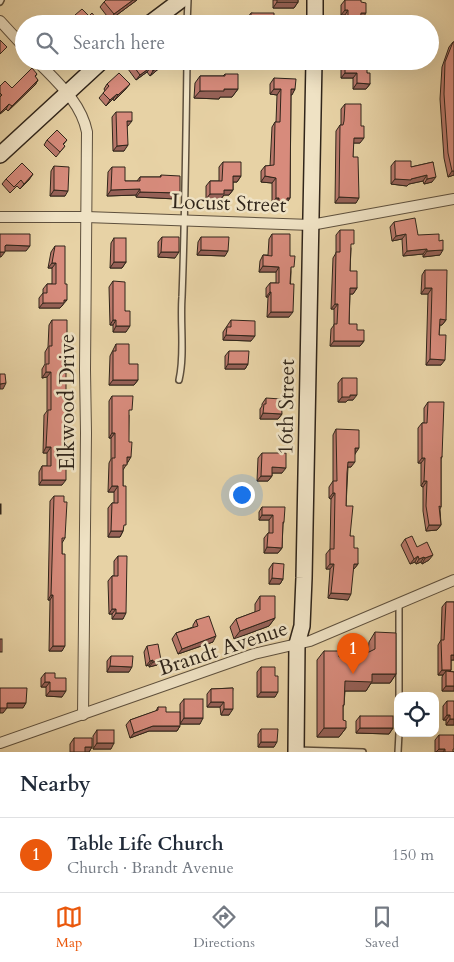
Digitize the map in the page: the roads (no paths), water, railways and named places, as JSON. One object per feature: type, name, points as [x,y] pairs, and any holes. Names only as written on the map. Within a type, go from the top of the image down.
[{"type":"street","points":[[161,15],[181,0]]},
{"type":"street","points":[[315,0],[315,15]]},
{"type":"street","points":[[0,21],[15,37]]},
{"type":"street","name":"Elkwood Drive","points":[[45,70],[77,107],[87,132],[83,715]]},
{"type":"street","points":[[0,155],[92,70]]},
{"type":"street","name":"16th Street","points":[[296,751],[297,644],[302,626],[304,578],[314,70]]},
{"type":"street","name":"Locust Street","points":[[0,217],[86,217],[311,225],[454,199]]},
{"type":"street","name":"Brandt Avenue","points":[[0,743],[254,654],[312,640],[454,580]]},
{"type":"lane","points":[[188,0],[188,15]]},
{"type":"lane","points":[[179,380],[181,370],[187,70]]},
{"type":"lane","points":[[399,603],[399,692]]},
{"type":"lane","points":[[398,737],[398,752]]},
{"type":"lane","points":[[296,751],[362,752]]},
{"type":"place","name":"Table Life Church","points":[[353,674]]}]
